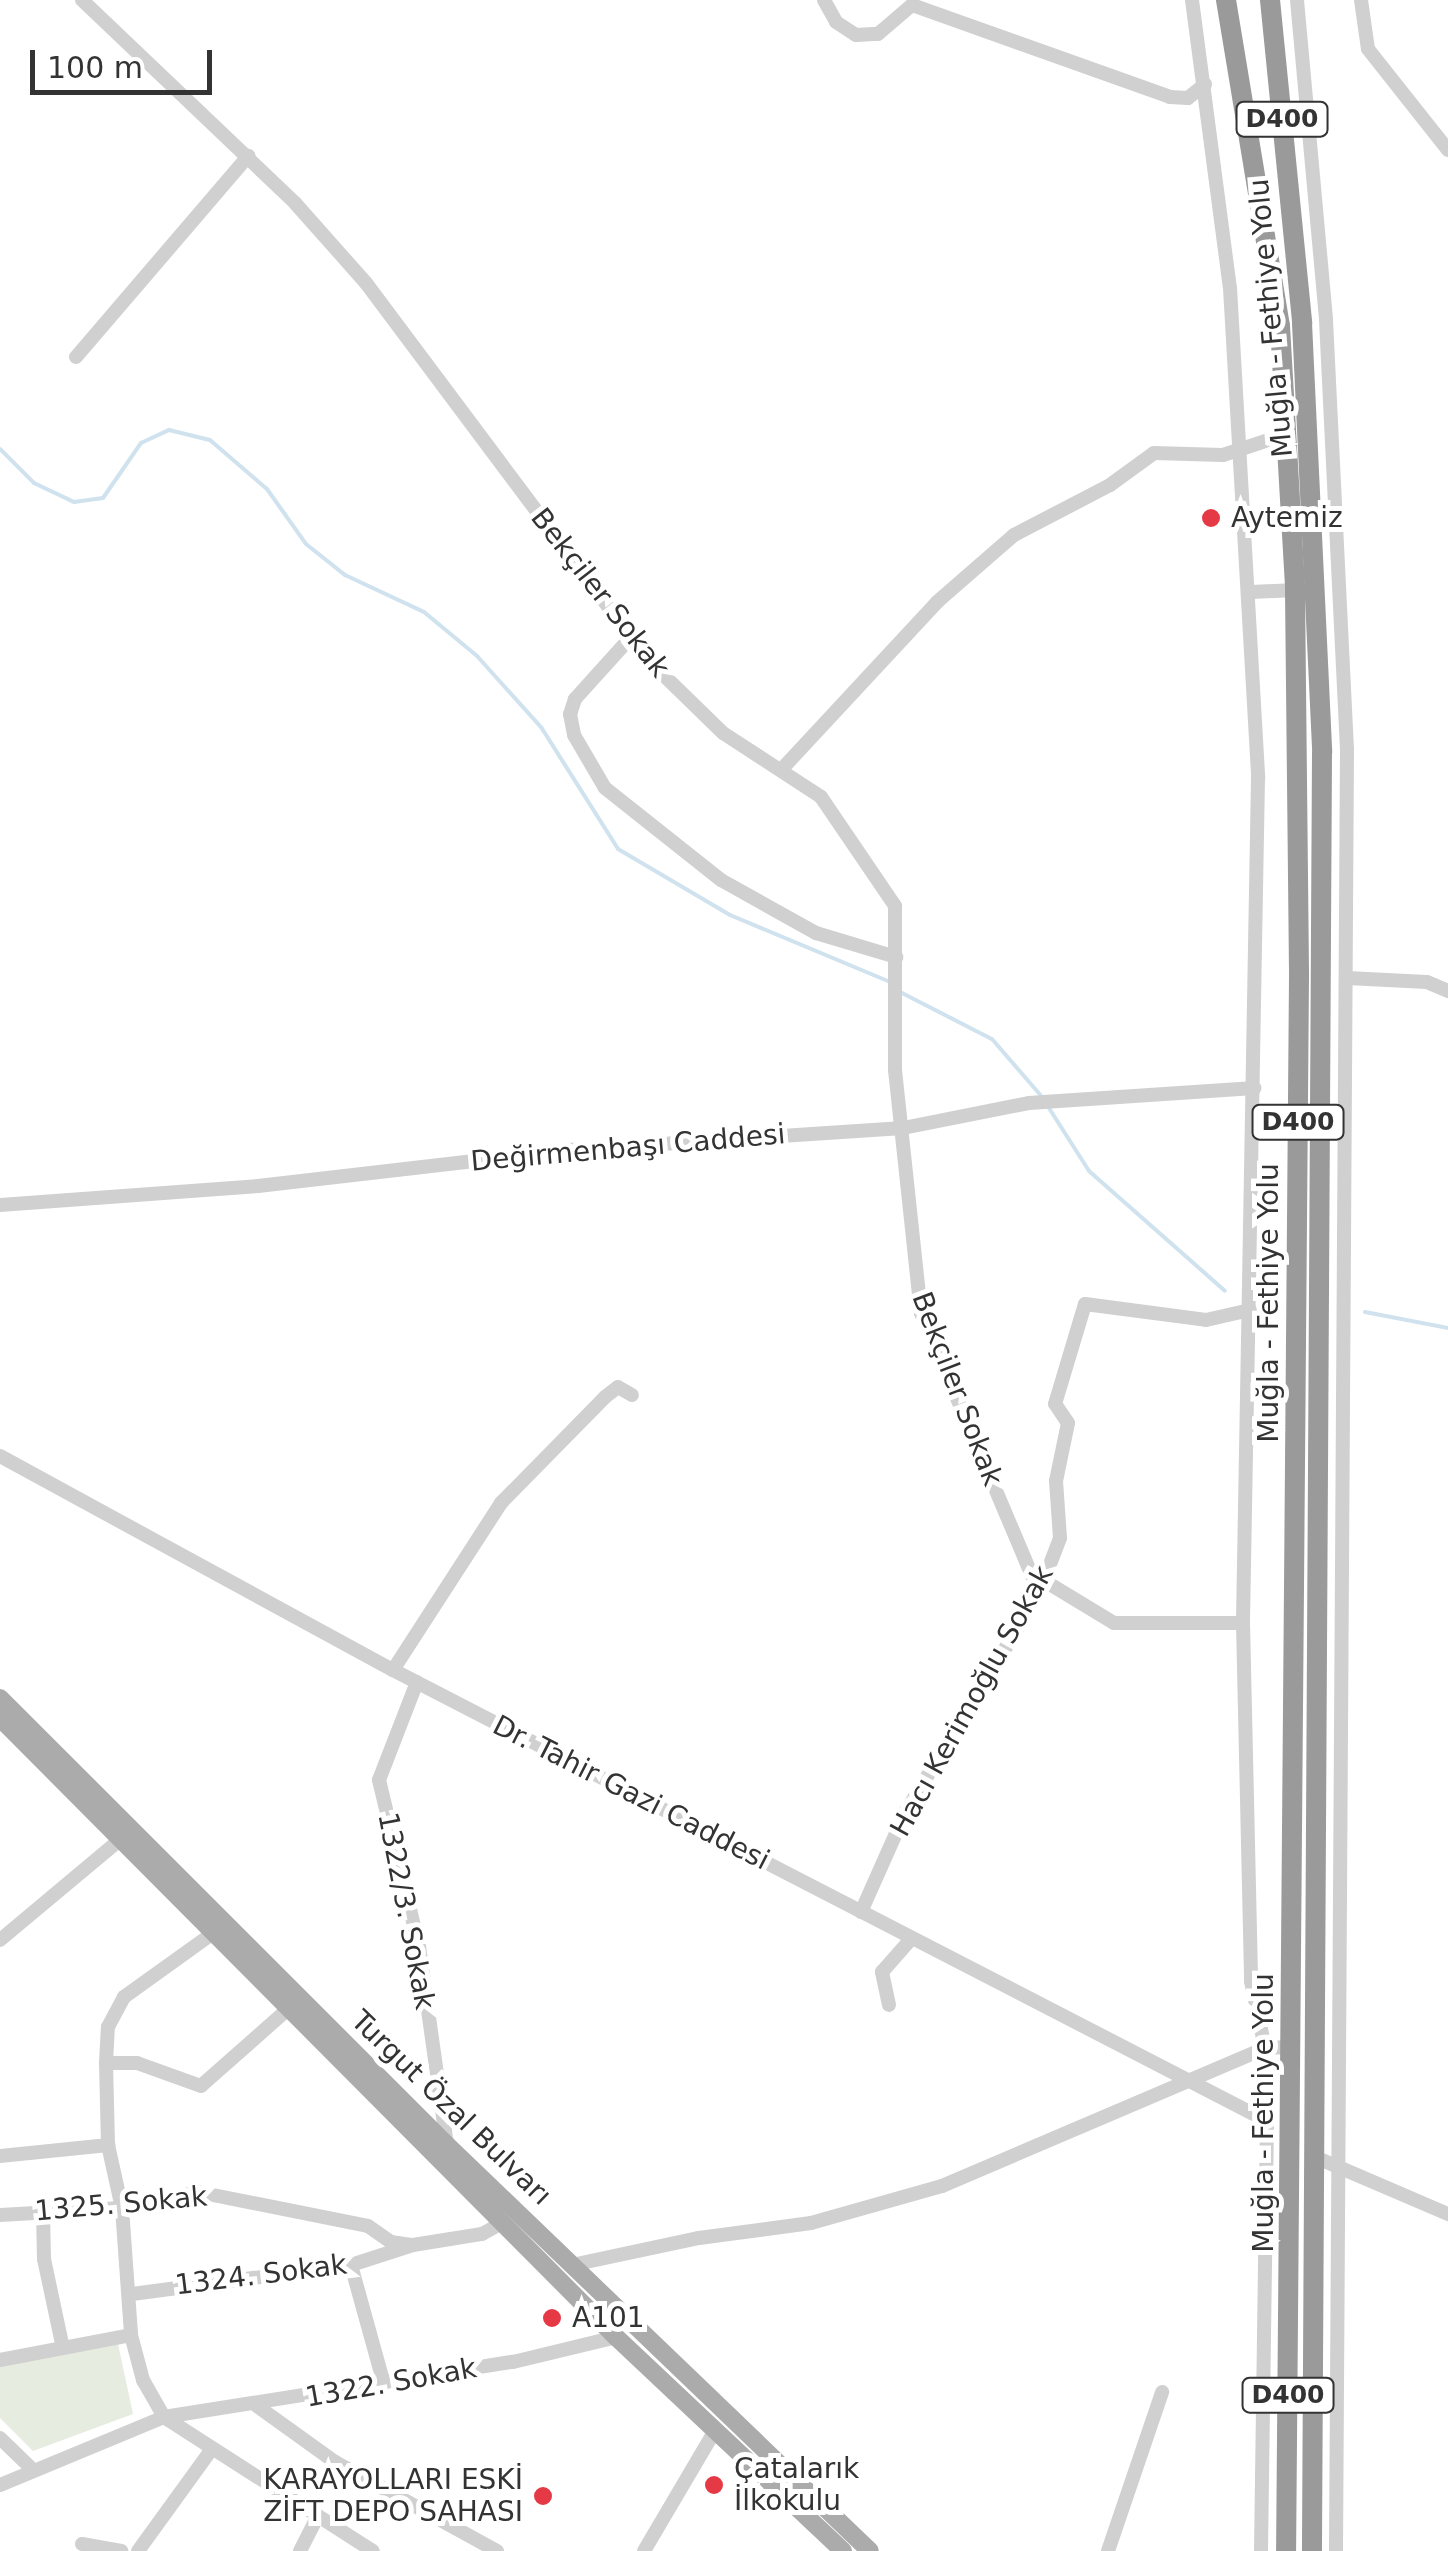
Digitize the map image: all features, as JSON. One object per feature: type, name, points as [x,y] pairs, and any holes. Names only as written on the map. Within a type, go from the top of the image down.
[{"type":"highway","name":"Muğla - Fethiye Yolu","points":[[1226,0],[1265,212],[1287,434],[1295,590],[1286,2551]]},
{"type":"highway","name":"Muğla - Fethiye Yolu","points":[[1270,0],[1304,358],[1322,733],[1312,2551]]},
{"type":"main road","name":"Turgut Özal Bulvarı","points":[[0,1698],[447,2145],[870,2551]]},
{"type":"main road","points":[[0,1718],[616,2337],[841,2550]]},
{"type":"street","name":"Bekçiler Sokak","points":[[82,0],[248,156],[366,283],[632,637],[723,733],[820,797],[895,906],[892,1007],[921,1313],[1040,1586]]},
{"type":"street","points":[[824,0],[836,22],[856,34],[878,34],[912,4],[988,37],[1170,98],[1188,98],[1206,84]]},
{"type":"street","points":[[1192,0],[1206,84],[1242,450],[1258,778],[1243,1622],[1251,1981],[1265,2048],[1267,2120],[1262,2551]]},
{"type":"street","points":[[1298,0],[1327,338],[1346,742],[1336,2551]]},
{"type":"street","points":[[1360,0],[1368,48],[1448,150]]},
{"type":"street","points":[[76,357],[248,156]]},
{"type":"street","points":[[782,769],[924,616],[1014,536],[1110,485],[1154,453],[1242,450],[1287,434]]},
{"type":"street","points":[[1251,592],[1295,590]]},
{"type":"street","points":[[632,637],[575,699],[570,714],[574,735],[605,788],[721,880],[816,933],[896,957]]},
{"type":"street","points":[[1322,733],[1346,742]]},
{"type":"street","points":[[1323,856],[1347,844]]},
{"type":"street","points":[[1347,978],[1427,982],[1448,991]]},
{"type":"street","name":"Değirmenbaşı Caddesi","points":[[0,1206],[201,1192],[571,1150],[903,1128],[1029,1103],[1255,1088]]},
{"type":"street","points":[[1321,1232],[1346,1230]]},
{"type":"street","name":"Hacı Kerimoğlu Sokak","points":[[860,1912],[906,1811],[1040,1586],[1060,1538],[1056,1481],[1068,1423],[1055,1404],[1086,1304],[1206,1320],[1250,1310]]},
{"type":"street","points":[[392,1670],[501,1503],[605,1397],[618,1387],[632,1395]]},
{"type":"street","name":"Dr. Tahir Gazi Caddesi","points":[[0,1456],[392,1670],[1189,2084],[1267,2120]]},
{"type":"street","points":[[1040,1586],[1114,1623],[1243,1622]]},
{"type":"street","name":"1322/3. Sokak","points":[[417,1682],[379,1780],[418,1946],[447,2145]]},
{"type":"street","points":[[0,1940],[121,1838]]},
{"type":"street","points":[[213,1932],[124,1997],[108,2027],[108,2145],[122,2208],[132,2294],[132,2336],[142,2380],[164,2417],[372,2551]]},
{"type":"street","points":[[888,2005],[882,1972],[912,1938]]},
{"type":"street","points":[[106,2063],[136,2063],[201,2086],[288,2009]]},
{"type":"street","points":[[572,2265],[699,2238],[811,2224],[942,2186],[1189,2084],[1265,2048],[1291,2046]]},
{"type":"street","points":[[0,2156],[108,2145]]},
{"type":"street","points":[[1315,2158],[1338,2164],[1448,2214]]},
{"type":"street","name":"1325. Sokak","points":[[0,2215],[122,2208],[198,2192],[368,2226],[391,2242],[414,2245]]},
{"type":"street","points":[[43,2212],[44,2260],[62,2344]]},
{"type":"street","name":"1324. Sokak","points":[[132,2294],[352,2265],[414,2245],[482,2234],[504,2222]]},
{"type":"street","points":[[352,2265],[384,2384]]},
{"type":"street","points":[[0,2360],[62,2344],[132,2336]]},
{"type":"street","name":"1322. Sokak","points":[[0,2485],[30,2467],[164,2417],[384,2384],[616,2337]]},
{"type":"street","points":[[1108,2551],[1162,2392]]},
{"type":"street","points":[[257,2406],[334,2462],[496,2551]]},
{"type":"street","points":[[644,2551],[714,2432]]},
{"type":"street","points":[[0,2438],[30,2467]]},
{"type":"street","points":[[138,2551],[211,2450]]},
{"type":"street","points":[[300,2551],[318,2516]]},
{"type":"street","points":[[82,2544],[121,2551]]},
{"type":"shaded area","points":[[118,2344],[133,2414],[33,2451],[0,2418],[0,2365]]},
{"type":"waterway","points":[[0,449],[34,483],[74,502],[103,498],[141,443],[169,430],[210,440],[267,489],[306,544],[345,575],[424,612],[477,656],[541,727],[618,849],[730,915],[890,982]]},
{"type":"waterway","points":[[900,992],[992,1039],[1042,1097]]},
{"type":"waterway","points":[[1047,1105],[1089,1171],[1225,1291]]},
{"type":"waterway","points":[[1365,1312],[1448,1328]]},
{"type":"place","name":"Aytemiz","points":[[1211,518]]},
{"type":"place","name":"A101","points":[[552,2318]]},
{"type":"place","name":"Çatalarık İlkokulu","points":[[714,2485]]},
{"type":"place","name":"KARAYOLLARI ESKİ ZİFT DEPO SAHASI","points":[[543,2496]]}]
